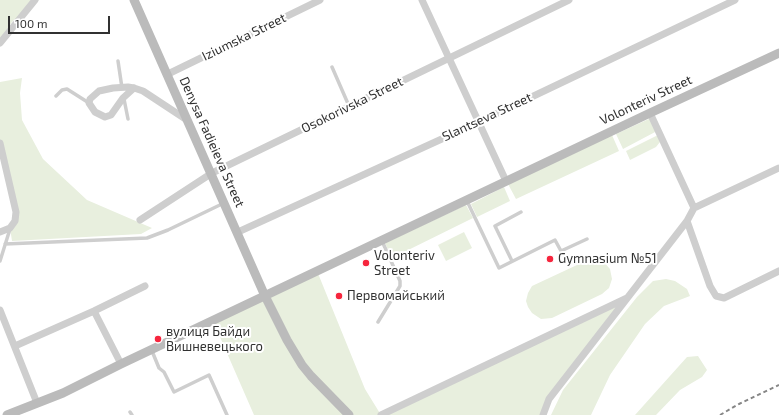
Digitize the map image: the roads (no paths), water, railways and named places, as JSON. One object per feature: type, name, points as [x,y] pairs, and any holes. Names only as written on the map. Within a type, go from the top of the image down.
[{"type":"street","points":[[0,43],[35,0]]},
{"type":"street","name":"Denysa Fadieieva Street","points":[[134,0],[189,121],[265,296],[287,340],[302,365],[311,376],[349,415]]},
{"type":"street","name":"Iziumska Street","points":[[168,74],[320,0]]},
{"type":"street","points":[[422,0],[506,181]]},
{"type":"street","name":"Osokorivska Street","points":[[140,220],[212,173],[569,0]]},
{"type":"street","name":"Slantseva Street","points":[[238,232],[478,122],[735,0]]},
{"type":"street","name":"Volonteriv Street","points":[[7,415],[62,393],[650,112],[779,53]]},
{"type":"street","points":[[134,88],[111,115],[105,117],[95,112],[89,103],[90,98],[99,91],[134,88],[143,91],[189,121]]},
{"type":"street","points":[[650,112],[694,208]]},
{"type":"street","points":[[0,144],[16,212],[15,221],[10,228],[0,232]]},
{"type":"street","points":[[543,415],[550,399],[687,221],[694,208],[779,168]]},
{"type":"street","points":[[687,221],[710,286],[716,296],[724,298],[779,270]]},
{"type":"street","points":[[15,346],[94,311],[145,286]]},
{"type":"street","points":[[381,415],[629,297]]},
{"type":"street","points":[[0,310],[37,403]]},
{"type":"street","points":[[94,311],[121,364]]},
{"type":"lane","points":[[118,61],[122,88]]},
{"type":"lane","points":[[332,67],[350,106]]},
{"type":"lane","points":[[56,96],[62,90],[67,90],[89,103]]},
{"type":"lane","points":[[124,98],[128,119]]},
{"type":"lane","points":[[466,200],[499,268],[555,240],[561,251],[587,239]]},
{"type":"lane","points":[[5,244],[147,238],[168,230],[225,203]]},
{"type":"lane","points":[[512,261],[495,226],[521,212]]},
{"type":"lane","points":[[0,261],[10,228]]},
{"type":"lane","points":[[378,322],[400,286],[400,281],[382,240]]},
{"type":"lane","points":[[152,350],[160,368],[164,372],[174,392],[209,375],[227,415]]},
{"type":"railway","points":[[720,415],[779,385]]},
{"type":"place","name":"Gymnasium №51","points":[[550,259]]},
{"type":"place","name":"Volonteriv Street","points":[[366,263]]},
{"type":"place","name":"Первомайський","points":[[339,296]]},
{"type":"place","name":"вулиця Байди Вишневецького","points":[[158,339]]}]
